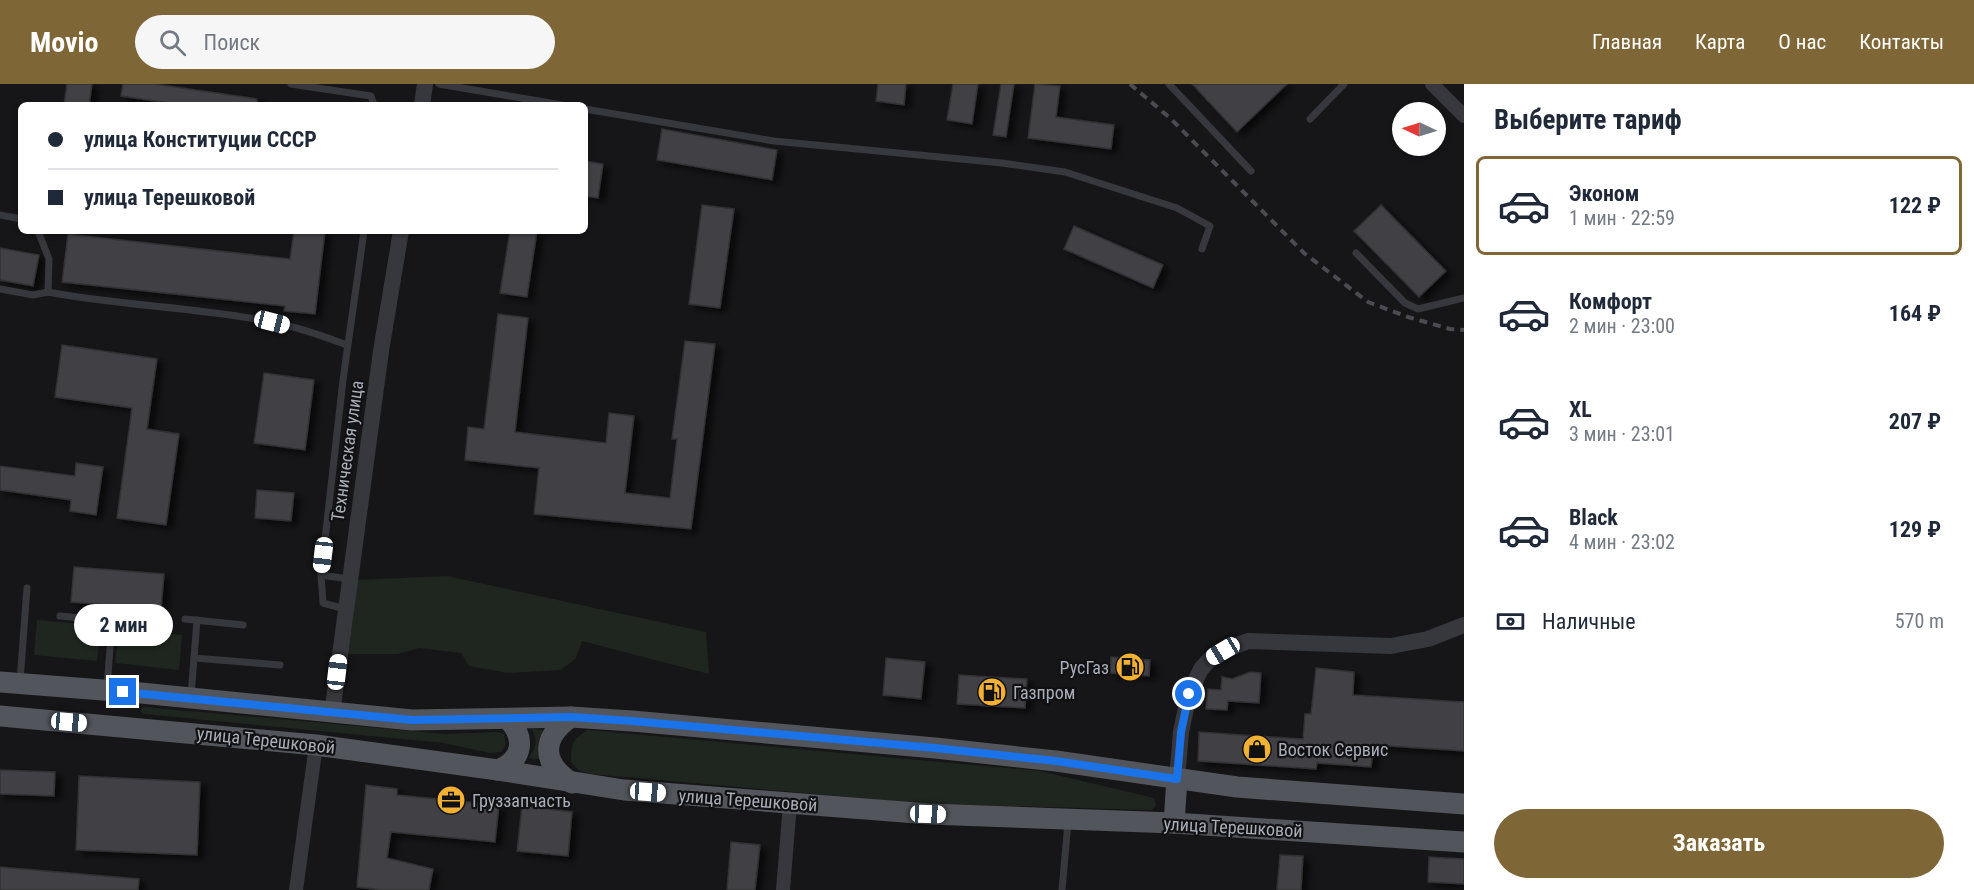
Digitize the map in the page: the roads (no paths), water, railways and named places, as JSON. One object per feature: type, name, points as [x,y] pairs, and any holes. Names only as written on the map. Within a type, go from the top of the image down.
[{"type":"main road","name":"улица Терешковой","points":[[10,683],[141,693],[332,714],[412,720],[571,717],[632,721],[1056,761],[1237,787],[1464,804]]},
{"type":"main road","points":[[138,728],[130,709],[133,701],[141,693]]},
{"type":"main road","name":"улица Терешковой","points":[[0,716],[316,745],[624,790],[928,814],[1173,823],[1464,842]]},
{"type":"main road","points":[[571,717],[559,725],[551,735],[549,746],[554,767],[561,776],[572,783]]},
{"type":"main road","points":[[498,770],[515,760],[519,749],[516,727],[508,718]]},
{"type":"main road","points":[[1173,823],[1177,779]]},
{"type":"street","points":[[422,102],[425,84]]},
{"type":"street","points":[[1432,84],[1464,116]]},
{"type":"street","name":"Техническая улица","points":[[332,714],[381,351],[400,234]]},
{"type":"street","points":[[1177,779],[1181,732],[1189,694],[1201,669],[1210,658],[1223,651],[1248,641],[1390,646],[1428,639],[1464,625]]},
{"type":"street","points":[[296,890],[316,745]]},
{"type":"street","points":[[783,890],[790,803]]},
{"type":"lane","points":[[291,84],[329,87],[371,96],[373,102]]},
{"type":"lane","points":[[440,84],[545,102]]},
{"type":"lane","points":[[1169,84],[1251,171]]},
{"type":"lane","points":[[1310,119],[1344,84]]},
{"type":"lane","points":[[588,110],[774,141],[1065,172],[1177,208],[1210,226],[1202,249]]},
{"type":"lane","points":[[0,215],[18,218]]},
{"type":"lane","points":[[39,234],[49,259],[48,292]]},
{"type":"lane","points":[[345,609],[323,603],[321,575],[347,345],[364,234]]},
{"type":"lane","points":[[1356,253],[1405,303],[1418,309],[1464,298]]},
{"type":"lane","points":[[0,289],[33,295],[48,292],[84,299],[206,312],[272,322],[315,333],[347,345]]},
{"type":"lane","points":[[321,575],[349,579]]},
{"type":"lane","points":[[10,683],[27,588]]},
{"type":"lane","points":[[60,616],[167,625]]},
{"type":"lane","points":[[185,619],[243,625]]},
{"type":"lane","points":[[191,699],[197,620]]},
{"type":"lane","points":[[106,691],[112,621]]},
{"type":"lane","points":[[194,658],[280,666]]},
{"type":"lane","points":[[1062,890],[1068,819]]},
{"type":"railway","points":[[1130,84],[1170,118],[1304,253],[1368,302],[1408,317],[1450,329],[1464,330]]},
{"type":"place","name":"РусГаз","points":[[1130,667]]},
{"type":"place","name":"Газпром","points":[[992,692]]},
{"type":"place","name":"Восток Сервис","points":[[1257,749]]},
{"type":"place","name":"Груззапчасть","points":[[451,800]]}]
